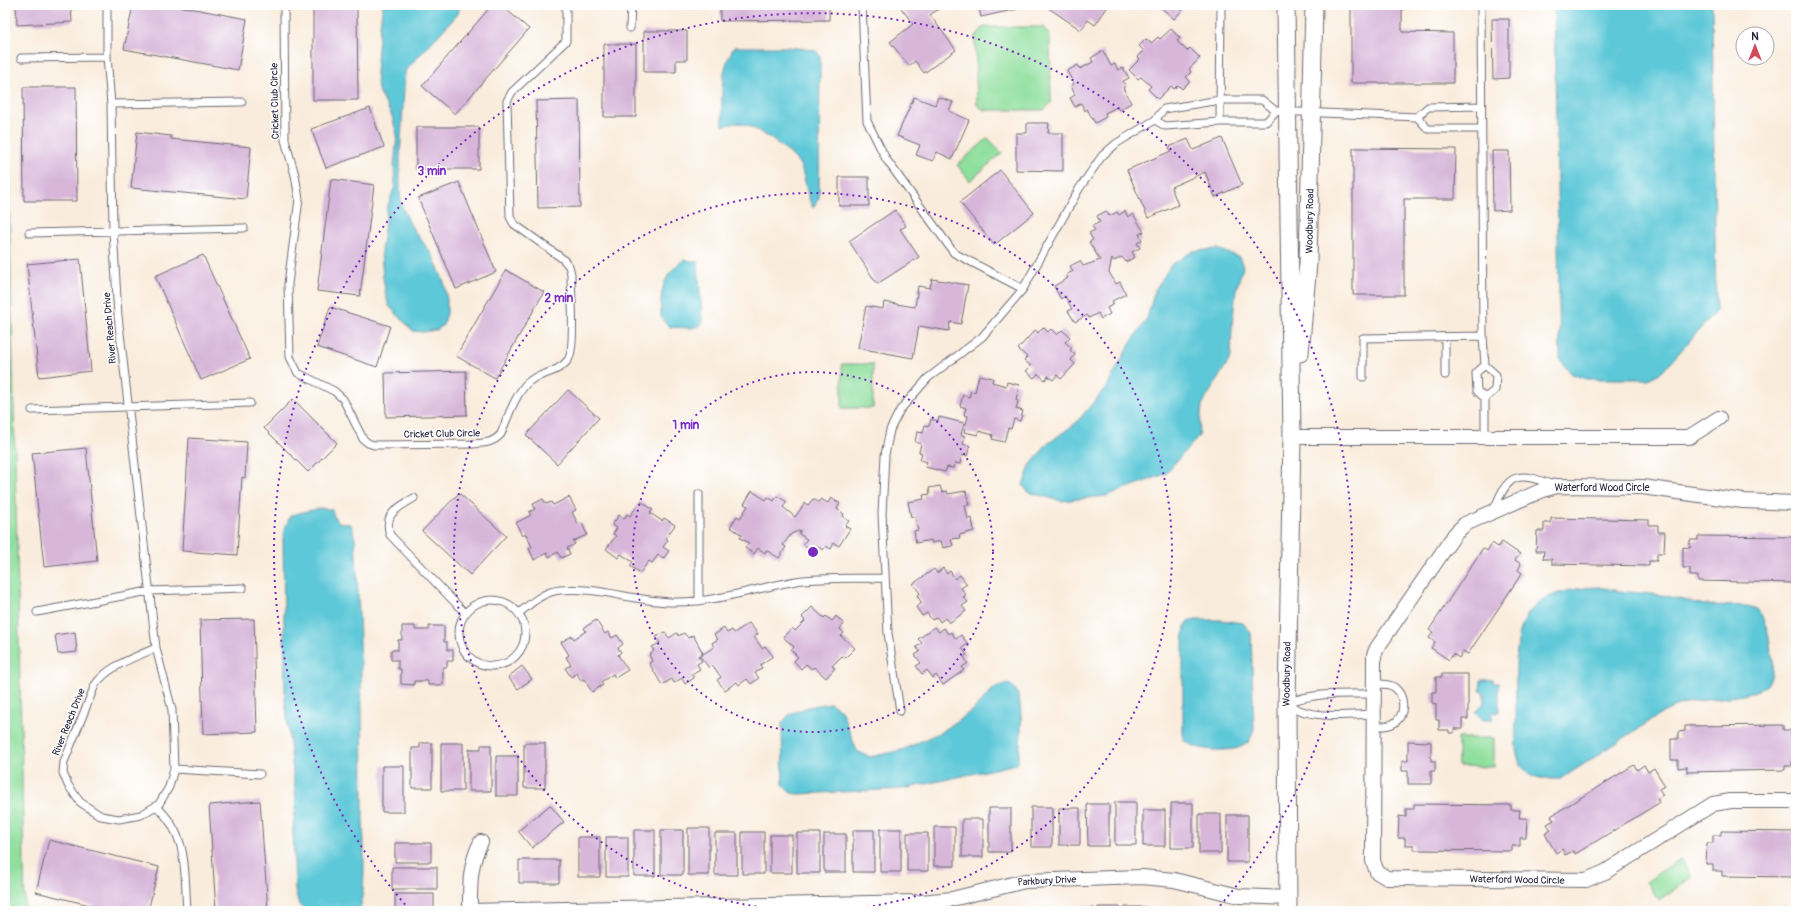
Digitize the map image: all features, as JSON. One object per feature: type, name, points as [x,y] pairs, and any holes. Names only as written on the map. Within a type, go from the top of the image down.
[{"type":"street","name":"Woodbury Road","points":[[1286,5],[1281,111],[1292,437],[1287,703],[1288,904]]},
{"type":"street","name":"Woodbury Road","points":[[1292,437],[1308,263],[1314,5]]},
{"type":"street","points":[[1292,437],[1689,437],[1719,418]]},
{"type":"street","name":"Waterford Wood Circle","points":[[1796,503],[1743,501],[1642,487],[1557,486],[1543,490],[1465,524],[1455,534],[1376,648],[1373,662],[1373,861],[1377,872],[1387,878],[1586,880],[1605,872],[1713,804],[1726,801],[1796,801]]},
{"type":"street","name":"Parkbury Drive","points":[[481,842],[470,870],[470,911],[921,902],[952,899],[1025,880],[1135,877],[1174,880],[1239,896],[1288,904]]},
{"type":"lane","name":"River Reach Drive","points":[[106,5],[107,57],[112,104],[113,230],[118,316],[156,648],[172,710],[174,769],[169,788],[165,796],[156,806],[141,815],[130,818],[119,819],[101,816],[80,802],[73,794],[62,768],[95,685],[100,678],[132,659],[156,648]]},
{"type":"lane","name":"Cricket Club Circle","points":[[284,5],[285,140],[296,175],[299,200],[288,284],[290,357],[298,373],[334,391],[343,399],[363,438],[368,444],[380,445],[480,443],[496,440],[501,434],[523,387],[530,380],[560,368],[569,359],[572,346],[571,274],[569,266],[563,259],[514,224],[510,217],[507,101],[512,92],[566,41],[566,5]]},
{"type":"lane","points":[[630,28],[631,5]]},
{"type":"lane","points":[[862,5],[867,121],[886,159],[954,253],[1023,289]]},
{"type":"lane","points":[[1220,122],[1221,5]]},
{"type":"lane","points":[[1482,5],[1481,129],[1483,336],[1485,365],[1496,375],[1495,390],[1486,398],[1485,438]]},
{"type":"lane","points":[[21,58],[107,57]]},
{"type":"lane","points":[[900,711],[888,632],[884,578],[882,514],[885,455],[894,420],[900,410],[928,378],[982,336],[1023,289],[1079,189],[1102,156],[1117,143],[1155,120],[1164,109],[1220,100],[1262,100],[1281,111],[1417,117],[1428,129],[1481,129]]},
{"type":"lane","points":[[112,104],[242,102]]},
{"type":"lane","points":[[1417,117],[1428,107],[1481,106]]},
{"type":"lane","points":[[1155,120],[1165,126],[1220,122],[1266,122],[1281,111]]},
{"type":"lane","points":[[29,233],[244,228]]},
{"type":"lane","points":[[1445,336],[1446,375]]},
{"type":"lane","points":[[1363,377],[1363,338],[1483,336]]},
{"type":"lane","points":[[1485,365],[1476,373],[1476,379],[1477,390],[1486,398]]},
{"type":"lane","points":[[32,410],[250,403]]},
{"type":"lane","points":[[1493,512],[1500,492],[1513,479],[1524,476],[1557,486]]},
{"type":"lane","points":[[699,494],[699,601]]},
{"type":"lane","points":[[414,498],[395,510],[389,517],[387,526],[390,535],[465,613]]},
{"type":"lane","points":[[519,613],[542,594],[560,590],[593,592],[655,601],[699,601],[725,598],[815,579],[884,578]]},
{"type":"lane","points":[[37,612],[149,591],[243,588]]},
{"type":"lane","points":[[484,600],[494,600],[508,604],[519,613],[524,627],[525,636],[518,654],[502,664],[492,666],[476,662],[463,649],[459,631],[465,613],[476,604],[484,600]]},
{"type":"lane","points":[[1384,684],[1396,688],[1402,700],[1403,707],[1398,720],[1392,724],[1373,720],[1309,713],[1297,710],[1287,703],[1309,696],[1373,689],[1384,684]]},
{"type":"lane","points":[[174,769],[260,774]]},
{"type":"lane","points":[[156,806],[163,812],[180,838],[183,849],[187,911]]},
{"type":"green space","points":[[5,5],[25,911],[5,911]]},
{"type":"green space","points":[[984,27],[1043,27],[1050,36],[1051,103],[1044,110],[984,110],[977,105],[975,37]]},
{"type":"green space","points":[[988,138],[1002,153],[970,181],[957,165]]},
{"type":"green space","points":[[842,364],[873,364],[873,408],[842,408]]},
{"type":"green space","points":[[1458,738],[1494,738],[1494,767],[1458,766]]},
{"type":"green space","points":[[1680,859],[1693,876],[1659,900],[1646,882]]},
{"type":"water","points":[[383,5],[460,5],[458,14],[405,71],[400,157],[401,204],[411,226],[433,256],[444,282],[447,300],[447,314],[443,325],[437,330],[422,332],[413,331],[389,306],[386,296],[381,251],[387,208],[395,186],[394,167],[397,135],[392,116],[378,90],[376,73]]},
{"type":"water","points":[[1554,5],[1712,5],[1716,311],[1662,372],[1648,379],[1586,379],[1570,373],[1560,359]]},
{"type":"water","points":[[734,47],[787,47],[815,50],[820,55],[819,198],[813,208],[801,167],[783,147],[763,133],[745,124],[736,123],[723,126],[722,85],[726,65]]},
{"type":"water","points":[[1218,249],[1239,257],[1243,267],[1236,290],[1232,326],[1231,357],[1202,405],[1199,436],[1165,474],[1106,496],[1061,501],[1028,492],[1023,485],[1030,466],[1046,445],[1076,423],[1108,385],[1126,351],[1147,318],[1155,290],[1171,265],[1193,251]]},
{"type":"water","points":[[684,260],[698,262],[702,321],[700,326],[691,328],[670,327],[661,317],[662,292],[671,272]]},
{"type":"water","points":[[321,508],[332,510],[334,517],[338,521],[350,524],[355,539],[359,610],[363,750],[364,881],[359,911],[305,911],[299,905],[295,890],[293,829],[296,800],[285,699],[283,539],[284,529],[291,515]]},
{"type":"water","points":[[1599,587],[1619,591],[1662,595],[1705,605],[1748,606],[1757,609],[1762,616],[1768,633],[1773,662],[1771,677],[1767,685],[1754,692],[1743,695],[1697,701],[1675,707],[1664,712],[1561,779],[1536,777],[1524,769],[1520,763],[1516,748],[1516,658],[1519,638],[1524,622],[1533,608],[1548,597],[1570,590]]},
{"type":"water","points":[[1190,620],[1221,620],[1243,623],[1251,633],[1254,729],[1249,742],[1238,748],[1209,750],[1194,746],[1183,739],[1183,643],[1185,626]]},
{"type":"water","points":[[1481,680],[1493,680],[1493,683],[1499,683],[1499,712],[1492,712],[1492,720],[1483,720],[1475,712],[1484,703],[1484,694],[1480,690]]},
{"type":"water","points":[[1008,683],[1015,689],[1020,705],[1021,736],[1017,764],[903,789],[799,794],[791,793],[783,785],[782,723],[790,714],[808,707],[830,703],[841,710],[857,751],[870,757],[902,750],[943,731],[974,709],[994,688]]},
{"type":"building","points":[[16,5],[71,5],[72,22],[17,25]]},
{"type":"building","points":[[133,5],[173,5],[247,19],[238,70],[124,49]]},
{"type":"building","points":[[313,5],[357,5],[358,100],[313,100]]},
{"type":"building","points":[[492,5],[501,5],[529,29],[455,114],[422,86]]},
{"type":"building","points":[[720,5],[829,5],[829,20],[720,21]]},
{"type":"building","points":[[899,5],[944,5],[930,15],[956,50],[924,73],[915,61],[909,66],[890,42],[913,24]]},
{"type":"building","points":[[978,5],[1016,5],[1017,9],[981,17]]},
{"type":"building","points":[[1044,5],[1109,5],[1095,25],[1088,20],[1081,30]]},
{"type":"building","points":[[1158,5],[1187,5],[1174,19]]},
{"type":"building","points":[[1351,5],[1402,5],[1402,32],[1453,33],[1453,83],[1351,83]]},
{"type":"building","points":[[1492,19],[1509,19],[1509,78],[1493,79]]},
{"type":"building","points":[[1171,29],[1180,38],[1177,41],[1187,51],[1190,48],[1200,58],[1189,69],[1191,72],[1186,77],[1190,81],[1182,89],[1178,85],[1174,89],[1171,86],[1158,99],[1148,89],[1151,86],[1141,77],[1138,79],[1129,70],[1140,59],[1138,57],[1144,51],[1139,46],[1146,39],[1151,43],[1158,37],[1160,39]]},
{"type":"building","points":[[644,31],[687,31],[687,60],[676,60],[676,72],[644,72]]},
{"type":"building","points":[[604,44],[636,44],[636,117],[604,117]]},
{"type":"building","points":[[1103,51],[1111,66],[1115,64],[1118,70],[1123,68],[1129,78],[1123,81],[1126,86],[1123,88],[1131,103],[1119,110],[1117,107],[1105,113],[1106,117],[1095,123],[1087,109],[1085,111],[1081,103],[1075,107],[1070,98],[1075,95],[1071,86],[1074,84],[1067,71],[1078,65],[1080,69],[1093,62],[1091,58]]},
{"type":"building","points":[[23,87],[76,87],[77,201],[24,201]]},
{"type":"building","points":[[914,97],[935,105],[938,97],[953,102],[949,111],[969,120],[952,159],[937,152],[933,161],[916,155],[920,145],[897,136]]},
{"type":"building","points":[[579,100],[580,207],[538,208],[536,101]]},
{"type":"building","points":[[370,108],[384,147],[326,168],[311,129]]},
{"type":"building","points":[[1027,123],[1049,123],[1048,133],[1063,133],[1063,171],[1016,170],[1016,133],[1027,133]]},
{"type":"building","points":[[416,127],[479,127],[479,169],[416,169]]},
{"type":"building","points":[[137,132],[171,136],[171,139],[251,147],[246,199],[131,188]]},
{"type":"building","points":[[1222,138],[1242,185],[1215,197],[1205,172],[1171,187],[1178,205],[1148,218],[1127,170],[1171,151],[1169,147],[1188,139],[1193,150]]},
{"type":"building","points":[[1353,148],[1456,149],[1455,199],[1404,199],[1404,295],[1353,295]]},
{"type":"building","points":[[1492,151],[1509,151],[1510,210],[1493,211]]},
{"type":"building","points":[[1000,170],[1034,213],[994,245],[960,202]]},
{"type":"building","points":[[839,177],[869,177],[869,206],[839,206]]},
{"type":"building","points":[[331,179],[374,185],[360,296],[317,291]]},
{"type":"building","points":[[459,182],[496,272],[456,289],[418,198]]},
{"type":"building","points":[[895,210],[906,226],[900,229],[919,257],[877,284],[849,241]]},
{"type":"building","points":[[1106,211],[1109,216],[1117,212],[1119,215],[1125,211],[1128,217],[1133,214],[1144,232],[1139,234],[1142,240],[1137,243],[1140,248],[1132,252],[1135,257],[1126,262],[1122,257],[1114,261],[1112,258],[1109,272],[1116,284],[1120,282],[1126,294],[1112,301],[1114,304],[1107,308],[1110,314],[1101,319],[1098,313],[1089,318],[1087,315],[1075,322],[1068,311],[1072,309],[1065,296],[1061,299],[1054,286],[1068,278],[1066,275],[1073,271],[1070,266],[1080,261],[1083,266],[1100,260],[1089,242],[1093,240],[1089,233],[1095,230],[1092,226],[1100,222],[1097,216]]},
{"type":"building","points":[[203,255],[250,359],[201,380],[155,276]]},
{"type":"building","points":[[80,259],[91,371],[39,377],[27,264]]},
{"type":"building","points":[[506,270],[544,292],[495,378],[456,356]]},
{"type":"building","points":[[932,279],[968,285],[961,324],[950,322],[949,331],[919,326],[913,358],[858,348],[866,306],[883,309],[884,302],[915,307],[918,286],[930,288]]},
{"type":"building","points":[[330,307],[390,326],[377,367],[317,347]]},
{"type":"building","points":[[1043,327],[1048,332],[1051,329],[1057,335],[1062,330],[1070,337],[1065,342],[1072,348],[1070,350],[1075,355],[1071,360],[1075,364],[1061,379],[1057,375],[1053,380],[1048,376],[1045,380],[1038,374],[1034,378],[1026,371],[1031,366],[1024,360],[1027,357],[1018,349],[1035,330],[1038,333]]},
{"type":"building","points":[[466,371],[467,415],[386,417],[385,373]]},
{"type":"building","points":[[979,375],[993,378],[992,382],[1006,386],[1007,382],[1019,385],[1016,409],[1023,411],[1020,421],[1014,419],[1011,429],[1008,428],[1004,442],[992,439],[993,435],[979,431],[978,435],[964,432],[968,416],[964,415],[966,408],[960,406],[963,395],[969,397],[971,391],[975,392]]},
{"type":"building","points":[[568,390],[599,418],[557,464],[526,435]]},
{"type":"building","points":[[293,399],[337,443],[308,472],[264,428]]},
{"type":"building","points":[[939,417],[964,423],[961,435],[965,436],[963,444],[970,446],[967,456],[962,455],[960,464],[955,463],[953,468],[947,467],[945,472],[925,467],[927,462],[920,460],[922,453],[919,452],[921,444],[915,442],[917,432],[923,433],[925,425],[929,426],[931,419],[938,421]]},
{"type":"building","points":[[189,438],[247,442],[245,478],[242,477],[237,555],[182,551]]},
{"type":"building","points":[[86,448],[97,561],[44,567],[32,453]]},
{"type":"building","points":[[940,486],[942,492],[947,491],[948,494],[966,491],[969,505],[965,505],[968,519],[972,518],[974,531],[959,535],[960,538],[951,539],[953,546],[943,548],[941,541],[932,543],[931,540],[916,543],[914,531],[918,530],[915,516],[911,517],[908,502],[924,499],[923,495],[930,494],[929,488]]},
{"type":"building","points":[[752,491],[766,500],[768,497],[774,501],[777,496],[787,502],[783,507],[795,517],[805,503],[808,505],[813,499],[818,502],[821,499],[828,503],[831,498],[840,503],[837,509],[844,514],[843,517],[849,521],[845,526],[850,529],[839,546],[834,543],[831,549],[826,546],[823,550],[815,545],[812,550],[803,544],[807,539],[799,534],[801,530],[791,534],[783,545],[786,547],[779,558],[766,550],[765,553],[758,548],[754,554],[745,548],[749,543],[740,538],[742,535],[730,527],[737,516],[740,518],[748,506],[744,504]]},
{"type":"building","points":[[459,493],[506,536],[470,575],[422,531]]},
{"type":"building","points":[[569,497],[576,510],[572,512],[578,524],[582,523],[587,535],[573,541],[575,544],[567,548],[570,554],[561,558],[558,552],[549,557],[547,553],[534,560],[529,548],[532,547],[526,534],[522,536],[516,523],[531,515],[529,512],[535,509],[533,504],[543,499],[546,504],[551,502],[553,505]]},
{"type":"building","points":[[641,501],[653,510],[650,513],[662,521],[664,518],[675,525],[666,538],[668,540],[663,547],[669,551],[663,559],[658,555],[652,563],[649,561],[640,573],[630,566],[633,562],[621,554],[618,558],[606,549],[616,536],[613,534],[617,528],[612,525],[619,515],[624,519],[627,514],[630,516]]},
{"type":"building","points":[[1551,518],[1649,520],[1649,525],[1658,525],[1658,532],[1665,532],[1664,553],[1657,553],[1657,561],[1649,561],[1649,566],[1552,564],[1552,559],[1543,559],[1544,551],[1536,551],[1537,531],[1544,531],[1544,523],[1551,523]]},
{"type":"building","points":[[1698,536],[1795,537],[1796,583],[1698,581],[1698,576],[1690,576],[1690,568],[1683,568],[1683,547],[1690,548],[1690,540],[1698,540]]},
{"type":"building","points":[[1502,542],[1520,554],[1515,560],[1521,564],[1518,570],[1522,573],[1468,654],[1463,651],[1459,658],[1453,654],[1449,660],[1431,648],[1435,642],[1429,638],[1433,632],[1429,630],[1483,548],[1487,551],[1492,543],[1498,547]]},
{"type":"building","points":[[943,568],[947,574],[950,571],[955,579],[960,575],[967,584],[961,588],[966,595],[963,597],[968,602],[962,606],[966,611],[949,623],[945,618],[940,622],[937,617],[932,620],[927,613],[922,616],[916,607],[922,603],[917,596],[920,593],[913,584],[934,569],[937,573]]},
{"type":"building","points":[[812,607],[824,618],[826,616],[832,621],[836,616],[844,624],[840,629],[844,633],[841,636],[855,648],[845,658],[842,656],[832,666],[835,668],[826,678],[814,667],[812,669],[806,664],[801,669],[794,661],[798,657],[791,650],[794,647],[783,637],[792,628],[795,631],[805,621],[802,617]]},
{"type":"building","points":[[254,619],[257,732],[203,734],[200,620]]},
{"type":"building","points":[[596,620],[605,634],[608,632],[612,638],[617,635],[623,644],[618,648],[621,652],[618,655],[628,670],[615,678],[613,674],[601,682],[603,685],[592,692],[584,679],[581,681],[577,673],[571,677],[565,668],[571,665],[566,657],[569,655],[561,642],[572,636],[574,639],[586,631],[584,628]]},
{"type":"building","points":[[749,623],[758,634],[754,637],[762,648],[765,646],[773,656],[760,665],[762,668],[755,673],[759,678],[751,684],[747,679],[739,685],[737,682],[725,690],[717,680],[721,677],[712,665],[709,668],[700,656],[714,647],[712,643],[718,639],[714,635],[724,628],[727,633],[732,630],[734,633]]},
{"type":"building","points":[[402,626],[415,626],[415,630],[429,630],[429,626],[444,626],[444,642],[447,642],[447,650],[453,650],[453,661],[447,661],[447,667],[443,667],[443,685],[428,685],[428,681],[414,681],[414,685],[401,684],[401,669],[398,669],[398,660],[391,660],[391,650],[398,650],[398,640],[402,640]]},
{"type":"building","points":[[935,627],[939,632],[944,628],[948,634],[951,632],[956,639],[961,635],[968,644],[962,648],[967,655],[964,657],[968,663],[962,667],[964,670],[943,685],[936,675],[933,678],[927,670],[922,674],[916,666],[921,663],[915,655],[920,652],[916,647],[922,643],[918,639]]},
{"type":"building","points":[[75,632],[77,652],[58,654],[55,635]]},
{"type":"building","points":[[665,632],[669,638],[677,633],[678,636],[684,633],[688,638],[693,635],[703,653],[698,656],[702,661],[697,664],[700,669],[692,674],[694,678],[685,684],[682,678],[674,683],[672,679],[662,685],[649,663],[652,661],[649,655],[654,651],[652,647],[660,643],[656,637]]},
{"type":"building","points":[[522,666],[532,679],[518,689],[508,677]]},
{"type":"building","points":[[1442,674],[1468,674],[1468,719],[1462,719],[1462,729],[1454,729],[1454,733],[1449,733],[1449,730],[1439,730],[1439,720],[1436,720],[1436,704],[1432,703],[1432,692],[1436,692],[1436,677],[1442,677]]},
{"type":"building","points":[[1783,725],[1783,730],[1791,730],[1791,737],[1796,737],[1796,758],[1792,758],[1792,766],[1785,766],[1785,770],[1687,772],[1687,767],[1678,768],[1678,760],[1671,760],[1671,739],[1678,739],[1678,732],[1685,731],[1685,726]]},
{"type":"building","points":[[1408,741],[1431,742],[1431,761],[1435,761],[1435,771],[1431,771],[1431,784],[1408,784],[1408,771],[1402,771],[1402,761],[1408,761]]},
{"type":"building","points":[[420,743],[432,743],[432,788],[412,788],[412,748],[420,748]]},
{"type":"building","points":[[441,743],[463,743],[463,791],[441,791]]},
{"type":"building","points":[[524,743],[545,743],[545,788],[524,788]]},
{"type":"building","points":[[481,745],[491,745],[491,791],[469,791],[469,749],[481,749]]},
{"type":"building","points":[[496,756],[518,756],[518,796],[496,796]]},
{"type":"building","points":[[1634,765],[1637,770],[1644,765],[1648,772],[1654,768],[1665,786],[1659,789],[1663,795],[1657,799],[1659,803],[1575,854],[1573,851],[1565,855],[1562,849],[1556,853],[1545,834],[1551,830],[1547,824],[1554,820],[1551,816]]},
{"type":"building","points":[[382,766],[404,766],[404,812],[382,812]]},
{"type":"building","points":[[260,801],[268,911],[216,911],[209,805]]},
{"type":"building","points":[[1115,802],[1136,802],[1136,845],[1115,845]]},
{"type":"building","points":[[1171,803],[1193,803],[1193,848],[1171,848]]},
{"type":"building","points":[[1087,804],[1109,804],[1109,846],[1088,846]]},
{"type":"building","points":[[1414,804],[1511,805],[1511,810],[1520,810],[1519,818],[1527,818],[1526,838],[1520,838],[1520,846],[1512,846],[1512,851],[1414,850],[1414,845],[1405,845],[1405,838],[1398,838],[1399,816],[1406,817],[1406,809],[1414,809]]},
{"type":"building","points":[[550,805],[564,822],[532,848],[518,831]]},
{"type":"building","points":[[1031,807],[1052,807],[1052,847],[1031,847]]},
{"type":"building","points":[[989,808],[1011,808],[1011,852],[989,852]]},
{"type":"building","points":[[1059,808],[1080,808],[1080,845],[1059,845]]},
{"type":"building","points":[[1143,810],[1165,810],[1165,846],[1143,846]]},
{"type":"building","points":[[1199,814],[1221,814],[1221,853],[1199,853]]},
{"type":"building","points":[[1227,815],[1248,815],[1248,862],[1227,862]]},
{"type":"building","points":[[962,819],[983,819],[983,857],[962,857]]},
{"type":"building","points":[[934,827],[955,827],[955,866],[934,866]]},
{"type":"building","points":[[688,828],[709,828],[709,875],[688,875]]},
{"type":"building","points":[[880,829],[901,829],[901,872],[880,872]]},
{"type":"building","points":[[634,830],[655,830],[655,876],[634,876]]},
{"type":"building","points":[[661,830],[683,830],[683,875],[661,875]]},
{"type":"building","points":[[853,830],[874,830],[874,872],[853,872]]},
{"type":"building","points":[[1721,831],[1796,832],[1796,877],[1722,876],[1722,871],[1713,871],[1713,864],[1706,864],[1707,843],[1713,843],[1713,835],[1721,835]]},
{"type":"building","points":[[742,832],[764,832],[764,874],[742,874]]},
{"type":"building","points":[[715,833],[737,833],[737,875],[715,875]]},
{"type":"building","points":[[797,833],[820,833],[820,873],[797,873]]},
{"type":"building","points":[[907,833],[928,833],[928,871],[907,871]]},
{"type":"building","points":[[824,834],[846,834],[846,872],[824,872]]},
{"type":"building","points":[[770,835],[792,835],[792,873],[770,873]]},
{"type":"building","points":[[578,837],[600,837],[600,877],[578,877]]},
{"type":"building","points":[[606,837],[628,837],[628,877],[606,877]]},
{"type":"building","points":[[49,840],[159,867],[148,911],[114,911],[36,892]]},
{"type":"building","points":[[395,843],[431,843],[431,862],[395,862]]},
{"type":"building","points":[[519,860],[559,860],[559,883],[519,883]]},
{"type":"building","points":[[392,867],[437,867],[437,889],[392,889]]},
{"type":"building","points":[[395,894],[434,894],[434,911],[395,911]]},
{"type":"building","points":[[1098,907],[1120,907],[1120,911],[1098,911]]},
{"type":"building","points":[[1125,907],[1147,907],[1147,911],[1125,911]]},
{"type":"building","points":[[1044,908],[1065,908],[1065,911],[1044,911]]},
{"type":"building","points":[[1071,908],[1093,908],[1093,911],[1071,911]]}]
